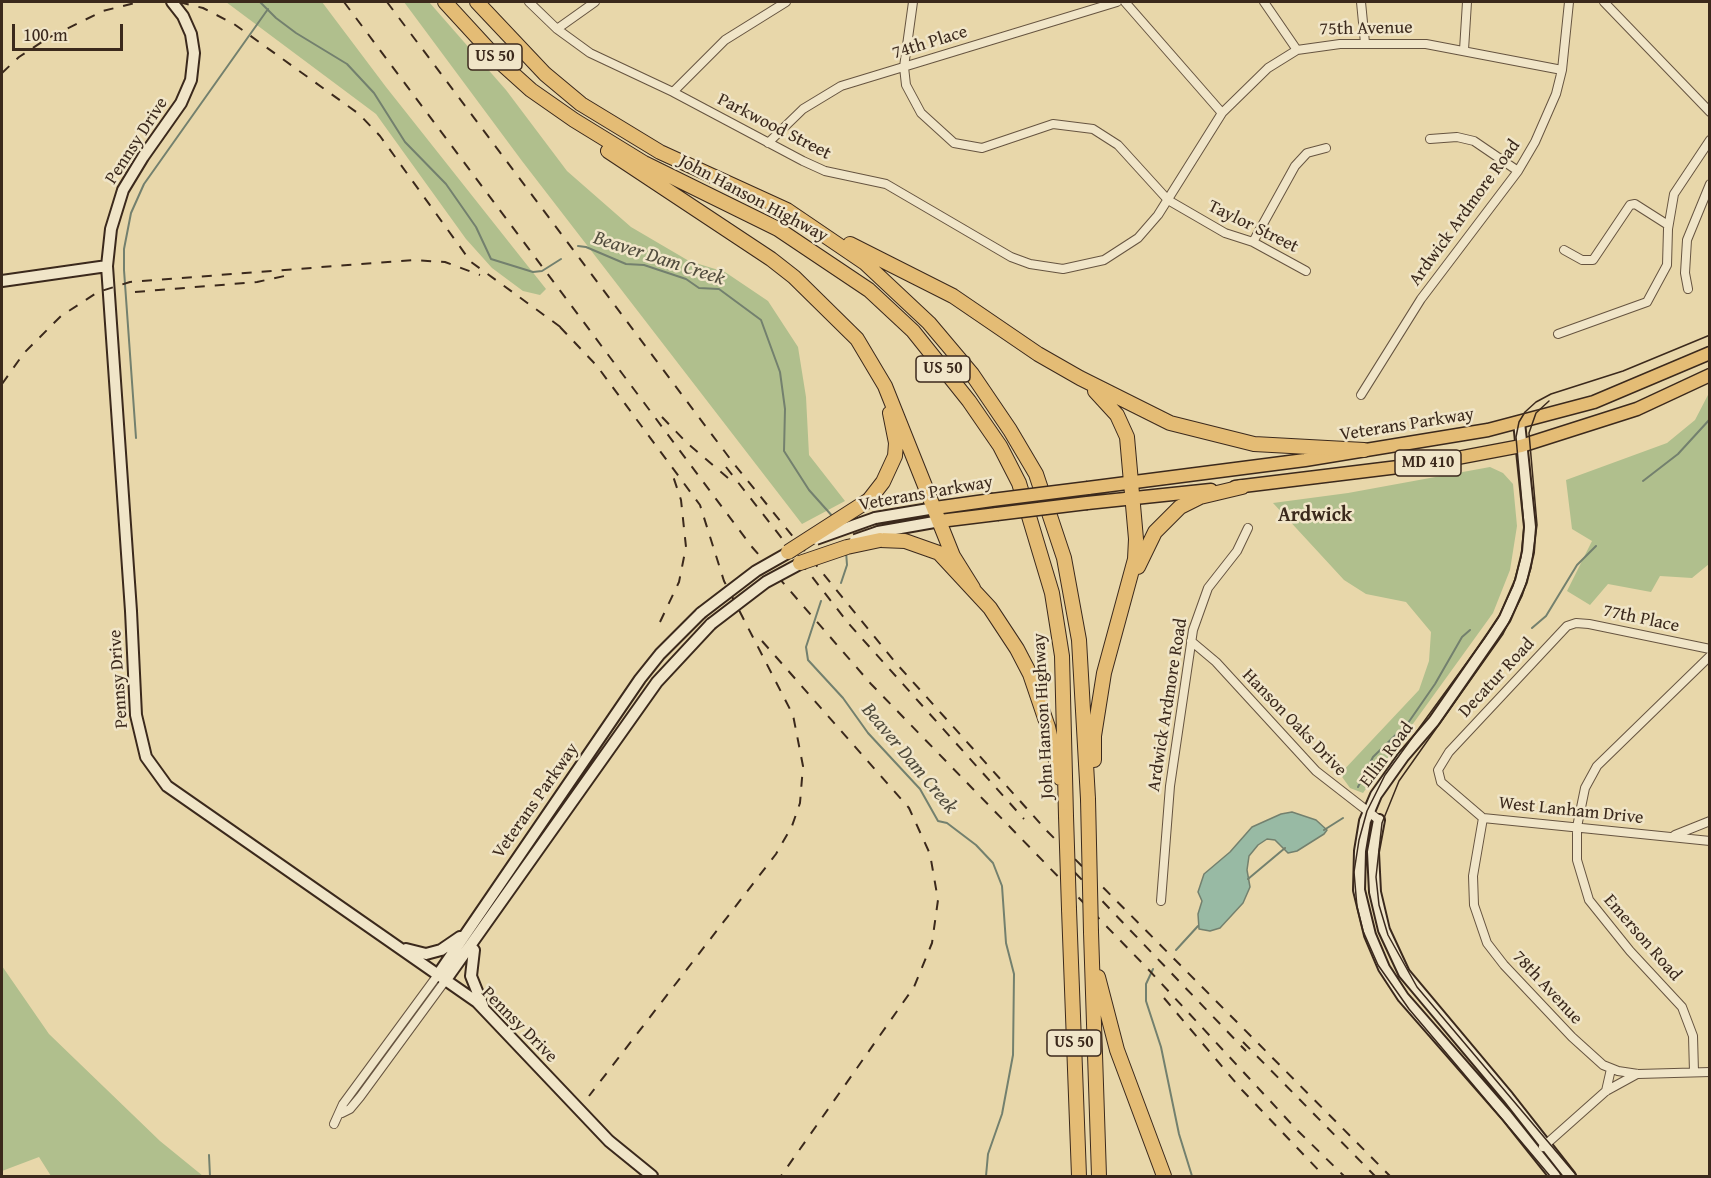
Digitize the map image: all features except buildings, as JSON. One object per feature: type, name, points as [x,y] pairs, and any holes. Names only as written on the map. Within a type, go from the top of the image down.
[{"type":"highway","name":"John Hanson Highway","points":[[445,2],[501,63],[552,105],[602,139],[644,163],[778,229],[842,269],[881,300],[913,332],[969,401],[1000,446],[1019,483],[1052,593],[1062,656],[1079,1176]]},
{"type":"highway","name":"John Hanson Highway","points":[[477,2],[545,74],[581,104],[660,152],[787,210],[865,263],[929,323],[992,402],[1036,474],[1054,524],[1076,615],[1083,676],[1099,1176]]},
{"type":"highway","points":[[552,105],[602,147],[779,265],[857,339],[885,386],[953,556],[973,588]]},
{"type":"highway","points":[[787,210],[952,296],[1038,354],[1080,378],[1170,423],[1212,435],[1281,447],[1365,450]]},
{"type":"highway","points":[[788,552],[869,500],[880,488],[895,456],[895,432],[883,392],[868,362],[836,317]]},
{"type":"highway","points":[[1080,378],[1110,406],[1124,426],[1130,449],[1133,482],[1135,559],[1116,622],[1104,673],[1094,736],[1094,779],[1088,799]]},
{"type":"highway","points":[[1116,622],[1146,548],[1155,532],[1167,518],[1180,507],[1200,497],[1242,487]]},
{"type":"highway","points":[[800,563],[879,536],[931,548],[949,562],[1004,628],[1030,674],[1048,727],[1066,816]]},
{"type":"highway","points":[[1091,959],[1101,982],[1107,1016],[1117,1050],[1164,1176]]},
{"type":"main road","name":"Pennsy Drive","points":[[172,2],[183,16],[190,34],[194,53],[191,80],[181,103],[123,190],[113,220],[107,266],[136,715],[146,757],[167,786],[485,1009],[609,1141],[652,1176]]},
{"type":"main road","points":[[2,281],[107,266]]},
{"type":"main road","name":"Veterans Parkway","points":[[879,536],[938,515],[992,500],[1265,466],[1488,430],[1594,402],[1710,353]]},
{"type":"main road","name":"Veterans Parkway","points":[[441,979],[482,912],[640,678],[700,613],[756,571],[788,552],[835,531],[875,518],[997,514],[1242,487],[1431,463],[1521,446],[1637,410],[1710,375]]},
{"type":"main road","name":"Ellin Road","points":[[1520,422],[1530,527],[1525,567],[1515,596],[1487,645],[1434,721],[1393,769],[1376,795],[1368,813],[1360,850],[1359,890],[1370,935],[1384,968],[1403,997],[1541,1148],[1570,1176]]},
{"type":"main road","name":"Veterans Parkway","points":[[441,979],[479,935],[657,682],[711,624],[766,582],[800,563]]},
{"type":"main road","name":"Ellin Road","points":[[1379,820],[1372,871],[1384,930],[1396,959],[1419,993],[1509,1097],[1541,1148],[1555,1176]]},
{"type":"main road","points":[[400,948],[426,954],[441,950],[458,939],[482,912]]},
{"type":"main road","points":[[479,935],[470,965],[471,976],[485,1009]]},
{"type":"street","points":[[532,4],[543,2]]},
{"type":"street","points":[[557,29],[595,2]]},
{"type":"street","points":[[673,92],[725,40],[786,2]]},
{"type":"street","name":"Taylor Street","points":[[913,2],[904,67],[906,85],[921,113],[954,143],[982,148],[1043,126],[1080,125],[1107,136],[1118,145],[1168,200],[1225,234],[1253,242],[1306,271]]},
{"type":"street","name":"74th Place","points":[[768,142],[803,109],[850,83],[1117,2]]},
{"type":"street","points":[[1125,2],[1222,113]]},
{"type":"street","points":[[1264,2],[1297,50]]},
{"type":"street","points":[[1361,2],[1365,43]]},
{"type":"street","points":[[1464,50],[1467,2]]},
{"type":"street","name":"Ardwick Ardmore Road","points":[[1361,395],[1421,299],[1518,171],[1546,120],[1562,70],[1569,2]]},
{"type":"street","points":[[1604,2],[1710,112]]},
{"type":"street","name":"Parkwood Street","points":[[532,4],[557,29],[590,53],[673,92],[825,171],[886,184],[900,190],[1011,257],[1047,268],[1077,268],[1115,254],[1147,229],[1168,200]]},
{"type":"street","name":"75th Avenue","points":[[1168,200],[1222,113],[1268,68],[1297,50],[1313,46],[1365,43],[1426,44],[1562,70]]},
{"type":"street","points":[[1430,140],[1457,137],[1474,141],[1518,171]]},
{"type":"street","points":[[1558,334],[1647,302],[1667,265],[1668,225],[1676,190],[1710,140]]},
{"type":"street","points":[[1253,242],[1295,166],[1307,153],[1326,148]]},
{"type":"street","points":[[1688,289],[1685,273],[1687,240],[1710,184]]},
{"type":"street","points":[[1564,250],[1582,260],[1593,260],[1630,205],[1635,204],[1668,225]]},
{"type":"street","name":"Ardwick Ardmore Road","points":[[1161,901],[1170,786],[1191,641],[1203,599],[1237,551],[1248,528]]},
{"type":"street","name":"77th Place","points":[[1567,626],[1576,623],[1589,624],[1710,649]]},
{"type":"street","name":"Decatur Road","points":[[1449,752],[1567,626]]},
{"type":"street","name":"Hanson Oaks Drive","points":[[1191,641],[1216,662],[1317,771],[1379,820]]},
{"type":"street","name":"Emerson Road","points":[[1694,1072],[1693,1036],[1682,1007],[1630,951],[1588,900],[1577,860],[1577,827],[1585,788],[1597,766],[1710,656]]},
{"type":"street","name":"West Lanham Drive","points":[[1449,752],[1440,764],[1438,776],[1453,794],[1483,818],[1710,841]]},
{"type":"street","name":"78th Avenue","points":[[1483,818],[1472,889],[1477,919],[1487,943],[1504,965],[1572,1037],[1593,1057],[1611,1069],[1638,1074],[1710,1072]]},
{"type":"street","points":[[1672,836],[1710,820]]},
{"type":"street","name":"Veterans Parkway","points":[[334,1124],[342,1113],[350,1109],[360,1097],[441,979]]},
{"type":"street","points":[[1606,1091],[1611,1069]]},
{"type":"street","points":[[1541,1148],[1606,1091],[1638,1074]]},
{"type":"shaded area","points":[[226,2],[322,2],[386,87],[546,289],[540,295],[523,291],[492,268],[466,239],[376,114]]},
{"type":"shaded area","points":[[404,2],[429,2],[506,90],[567,171],[631,227],[689,261],[725,272],[768,301],[798,347],[806,397],[809,455],[845,501],[802,524],[522,161]]},
{"type":"shaded area","points":[[1709,393],[1709,564],[1692,578],[1660,576],[1651,592],[1608,584],[1590,605],[1567,591],[1592,541],[1572,529],[1566,480],[1667,443],[1695,420]]},
{"type":"shaded area","points":[[1490,467],[1503,473],[1513,484],[1517,526],[1510,570],[1493,613],[1363,793],[1350,788],[1340,774],[1419,690],[1429,661],[1431,632],[1406,602],[1366,594],[1344,580],[1273,503],[1348,493]]},
{"type":"shaded area","points":[[1292,812],[1316,820],[1327,830],[1297,851],[1288,853],[1275,840],[1267,839],[1258,845],[1249,856],[1247,870],[1250,887],[1243,903],[1220,928],[1210,931],[1199,929],[1198,914],[1202,901],[1198,892],[1204,874],[1230,852],[1252,827],[1281,814]]},
{"type":"shaded area","points":[[2,966],[49,1034],[160,1141],[203,1176],[51,1176],[39,1157],[2,1171]]},
{"type":"waterway","name":"Beaver Dam Creek","points":[[260,2],[296,33],[347,64],[374,93],[405,142],[446,184],[476,227],[491,259],[533,272],[542,271],[561,259]]},
{"type":"waterway","points":[[136,438],[124,270],[124,249],[131,213],[144,184],[268,9]]},
{"type":"waterway","name":"Beaver Dam Creek","points":[[578,246],[586,247],[626,264],[644,265],[686,279],[699,288],[719,289],[761,320],[780,372],[785,409],[784,451],[809,490],[834,518]]},
{"type":"waterway","points":[[1643,481],[1678,454],[1710,419]]},
{"type":"waterway","points":[[1532,628],[1546,616],[1577,565],[1596,546]]},
{"type":"waterway","name":"Beaver Dam Creek","points":[[841,583],[847,565],[846,551]]},
{"type":"waterway","name":"Beaver Dam Creek","points":[[821,601],[806,647],[808,660],[843,698],[868,733],[920,789],[938,821],[947,823],[976,845],[993,863],[1002,886],[1006,943],[1014,974],[1013,1055],[1002,1114],[988,1154],[986,1176]]},
{"type":"waterway","points":[[1358,787],[1373,757],[1408,723],[1435,684],[1462,637],[1470,630]]},
{"type":"waterway","points":[[1324,830],[1343,818]]},
{"type":"waterway","points":[[1248,879],[1285,848]]},
{"type":"waterway","points":[[1176,950],[1198,926]]},
{"type":"waterway","points":[[1153,969],[1146,984],[1146,1001],[1161,1047],[1179,1134],[1192,1176]]},
{"type":"waterway","points":[[209,1155],[210,1176]]},
{"type":"tram line","points":[[1550,1176],[1409,1009],[1378,965],[1363,931],[1357,907],[1354,872],[1359,840],[1367,811],[1385,775],[1484,639],[1498,618],[1513,586],[1521,557],[1524,526],[1516,437],[1519,422],[1525,412],[1536,402],[1551,394],[1623,371],[1710,335]]},
{"type":"tram line","points":[[1549,401],[1536,413],[1529,433],[1537,525],[1531,568],[1522,596],[1503,634],[1399,781],[1382,823],[1376,877],[1379,905],[1388,935],[1417,987],[1577,1176]]},
{"type":"railway","points":[[2,73],[19,57],[48,38],[103,11],[139,2]]},
{"type":"railway","points":[[179,2],[203,8],[234,24],[359,114],[380,136],[471,262],[566,331]]},
{"type":"railway","points":[[344,2],[752,547],[871,684],[1147,968],[1298,1131],[1344,1176]]},
{"type":"railway","points":[[387,2],[734,464],[895,662],[1047,831],[1390,1176]]},
{"type":"railway","points":[[2,384],[24,353],[61,316],[98,292],[130,282],[413,260],[445,262],[480,275]]},
{"type":"railway","points":[[135,292],[257,282],[289,275]]},
{"type":"railway","points":[[560,327],[597,366],[700,505],[724,581],[793,715],[803,766],[800,803],[792,826],[776,854],[589,1096]]},
{"type":"railway","points":[[662,417],[687,443],[728,478]]},
{"type":"railway","points":[[726,467],[849,624],[1024,819]]},
{"type":"railway","points":[[660,622],[679,582],[686,547],[681,500],[672,473]]},
{"type":"railway","points":[[762,641],[909,808],[930,854],[938,900],[932,943],[914,987],[781,1176]]},
{"type":"railway","points":[[1061,858],[1246,1051]]},
{"type":"railway","points":[[1164,998],[1242,1090],[1324,1176]]},
{"type":"railway","points":[[1243,1042],[1375,1176]]},
{"type":"district","name":"Ardwick","points":[[1315,516]]}]
